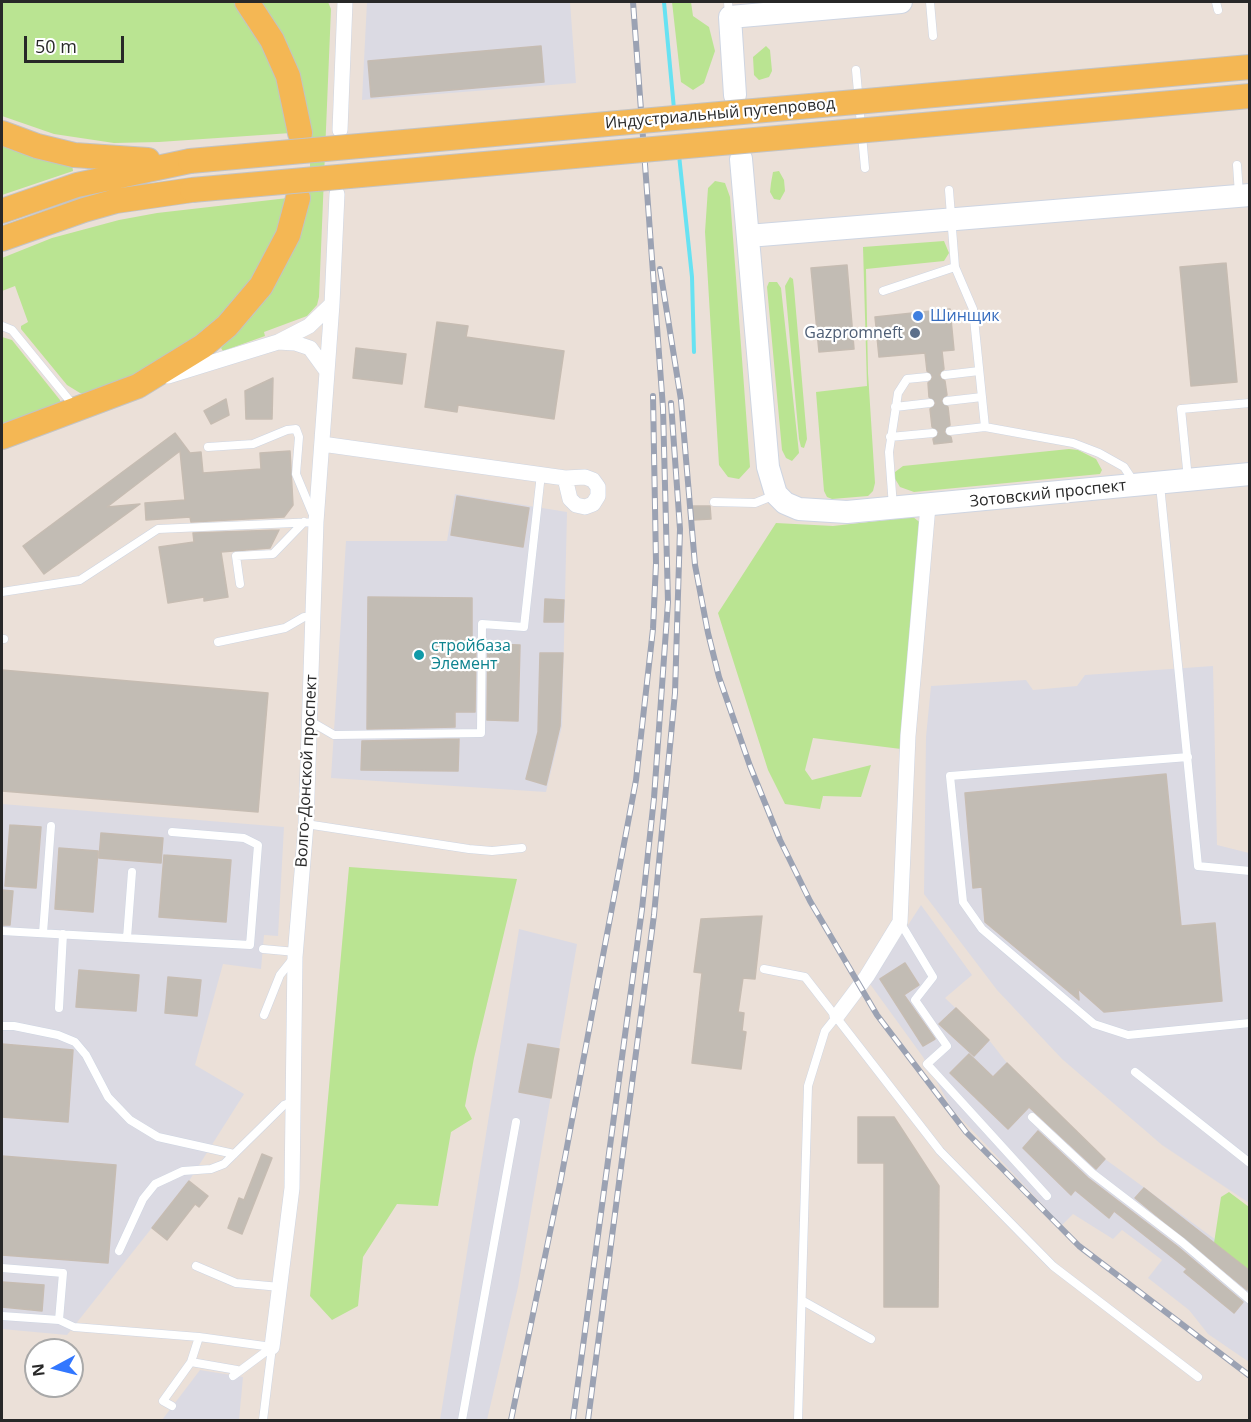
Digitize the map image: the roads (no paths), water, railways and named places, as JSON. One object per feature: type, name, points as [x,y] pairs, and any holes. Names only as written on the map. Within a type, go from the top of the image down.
[{"type":"main road","points":[[247,2],[272,40],[288,76],[300,133]]},
{"type":"main road","name":"Индустриальный путепровод","points":[[190,160],[1250,67]]},
{"type":"main road","name":"Индустриальный путепровод","points":[[2,238],[116,201],[192,190],[1250,96]]},
{"type":"main road","points":[[2,133],[37,146],[74,155],[190,160]]},
{"type":"main road","points":[[2,211],[77,185],[190,160]]},
{"type":"main road","points":[[2,437],[138,386],[203,346],[244,309],[277,261],[288,235],[298,198]]},
{"type":"street","points":[[340,130],[345,2]]},
{"type":"street","points":[[735,95],[729,9],[901,2]]},
{"type":"street","points":[[741,159],[768,467],[776,494]]},
{"type":"street","name":"Волго-Донской проспект","points":[[272,1347],[292,1188],[296,954],[306,824],[313,617],[310,522],[322,444],[337,194]]},
{"type":"street","points":[[748,236],[1244,195]]},
{"type":"street","points":[[138,386],[278,342],[309,326],[332,304]]},
{"type":"street","points":[[278,342],[295,343],[310,348],[327,370]]},
{"type":"street","points":[[322,444],[565,478]]},
{"type":"street","name":"Зотовский проспект","points":[[776,494],[785,503],[800,509],[847,512],[1250,474]]},
{"type":"street","points":[[837,1016],[867,976],[900,922],[908,736],[928,506]]},
{"type":"lane","points":[[930,2],[933,36]]},
{"type":"lane","points":[[856,70],[865,168]]},
{"type":"lane","points":[[1237,165],[1244,195]]},
{"type":"lane","points":[[949,190],[955,267],[973,309],[985,427]]},
{"type":"lane","points":[[883,291],[955,267]]},
{"type":"lane","points":[[2,326],[12,330],[76,409]]},
{"type":"lane","points":[[945,375],[980,371]]},
{"type":"lane","points":[[893,508],[890,437],[898,393],[906,379],[927,377]]},
{"type":"lane","points":[[947,401],[982,397]]},
{"type":"lane","points":[[895,407],[930,403]]},
{"type":"lane","points":[[1188,480],[1181,409],[1250,403]]},
{"type":"lane","points":[[950,431],[985,427],[1073,443],[1099,453],[1124,467],[1136,486]]},
{"type":"lane","points":[[208,447],[253,444],[296,429],[299,437],[296,474],[310,522]]},
{"type":"lane","points":[[890,437],[933,433]]},
{"type":"lane","points":[[310,721],[334,735],[481,733],[482,624],[524,627],[541,474]]},
{"type":"lane","points":[[1160,483],[1198,866],[1250,871]]},
{"type":"lane","points":[[714,502],[755,503],[776,494]]},
{"type":"lane","points":[[240,584],[236,556],[273,554],[310,522]]},
{"type":"lane","points":[[2,591],[80,580],[158,529],[310,522]]},
{"type":"lane","points":[[218,642],[285,628],[304,617],[313,617]]},
{"type":"lane","points":[[1188,757],[950,776],[963,902],[982,929],[1094,1024],[1128,1035],[1250,1023]]},
{"type":"lane","points":[[306,824],[469,849],[492,851],[522,848]]},
{"type":"lane","points":[[43,933],[51,826]]},
{"type":"lane","points":[[2,930],[250,945],[258,846],[243,838],[172,832]]},
{"type":"lane","points":[[127,938],[132,872]]},
{"type":"lane","points":[[900,922],[933,977],[915,1000],[947,1046],[927,1064],[1047,1196]]},
{"type":"lane","points":[[59,1008],[63,934]]},
{"type":"lane","points":[[263,949],[296,954],[280,975],[264,1015]]},
{"type":"lane","points":[[764,969],[805,977],[940,1151],[1053,1266],[1198,1377]]},
{"type":"lane","points":[[798,1420],[808,1086],[825,1031],[837,1016]]},
{"type":"lane","points":[[2,1026],[14,1026],[58,1035],[75,1042],[86,1055],[108,1097],[130,1120],[158,1137],[234,1154]]},
{"type":"lane","points":[[1135,1072],[1250,1163]]},
{"type":"lane","points":[[118,1251],[143,1199],[155,1184],[183,1171],[211,1169],[224,1164],[284,1105],[292,1102]]},
{"type":"lane","points":[[1032,1116],[1092,1173],[1182,1242],[1250,1300]]},
{"type":"lane","points":[[462,1420],[516,1122]]},
{"type":"lane","points":[[196,1266],[236,1283],[280,1287]]},
{"type":"lane","points":[[2,1268],[63,1273],[59,1320]]},
{"type":"lane","points":[[803,1301],[872,1339]]},
{"type":"lane","points":[[2,1316],[59,1320],[74,1327],[199,1337],[272,1347]]},
{"type":"lane","points":[[172,1406],[163,1401],[191,1362],[199,1337]]},
{"type":"lane","points":[[191,1362],[235,1373],[272,1347]]},
{"type":"lane","points":[[263,1420],[272,1347]]},
{"type":"waterway","points":[[664,2],[674,109]]},
{"type":"waterway","points":[[679,155],[692,277],[694,352]]},
{"type":"railway","points":[[573,1420],[642,909],[654,798],[668,602],[663,408],[633,2]]},
{"type":"railway","points":[[660,269],[681,400],[695,565],[708,633],[719,677],[750,766],[780,840],[810,901],[877,1015],[966,1132],[1079,1246],[1250,1376]]},
{"type":"railway","points":[[511,1420],[560,1184],[636,780],[653,629],[656,563],[653,396]]},
{"type":"railway","points":[[588,1420],[654,915],[675,693],[680,529],[671,403]]},
{"type":"place","name":"Шинщик","points":[[918,316]]},
{"type":"place","name":"Gazpromneft","points":[[915,333]]},
{"type":"place","name":"стройбаза Элемент","points":[[419,655]]}]
